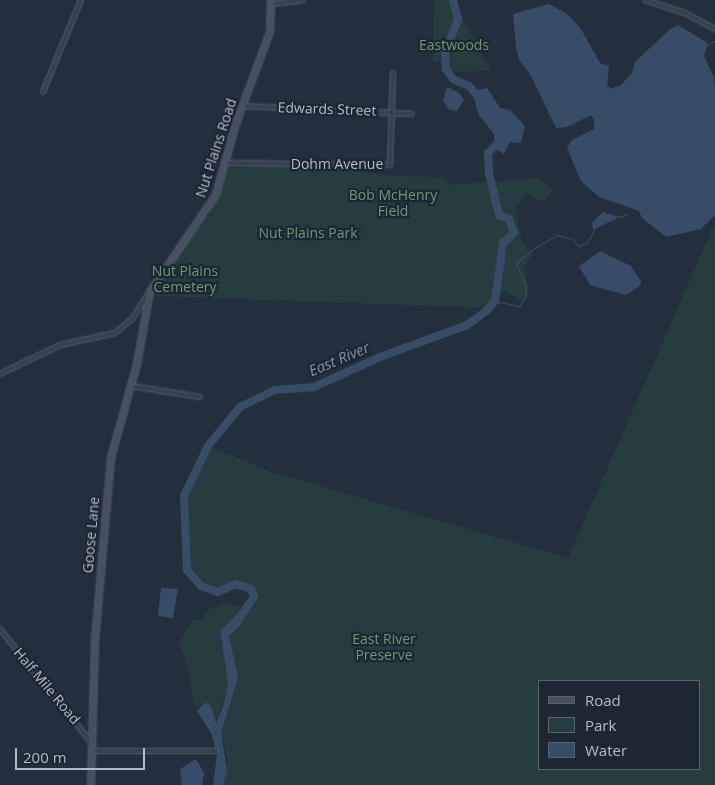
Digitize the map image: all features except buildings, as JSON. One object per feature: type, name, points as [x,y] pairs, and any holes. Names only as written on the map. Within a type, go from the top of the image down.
[{"type":"street","points":[[43,92],[81,0]]},
{"type":"street","points":[[272,2],[303,0]]},
{"type":"street","points":[[645,0],[686,13],[715,28]]},
{"type":"street","name":"Nut Plains Road","points":[[0,374],[60,345],[115,333],[133,318],[212,204],[242,106],[270,32],[272,2]]},
{"type":"street","name":"Dohm Avenue","points":[[224,163],[390,165],[394,112],[393,73]]},
{"type":"street","name":"Edwards Street","points":[[242,106],[412,114]]},
{"type":"street","name":"Goose Lane","points":[[91,785],[94,640],[108,478],[145,331],[150,292]]},
{"type":"street","points":[[131,386],[200,397]]},
{"type":"street","name":"Half Mile Road","points":[[0,629],[92,744]]},
{"type":"street","points":[[93,751],[216,751]]},
{"type":"green space","name":"Eastwoods","points":[[434,0],[452,0],[491,71],[441,72],[441,61],[433,61]]},
{"type":"green space","name":"Nut Plains Park","points":[[312,165],[391,176],[446,177],[449,185],[539,178],[553,189],[545,201],[539,201],[527,193],[515,209],[522,242],[533,253],[524,267],[529,291],[525,302],[503,291],[498,294],[490,308],[155,296],[179,250],[210,213],[229,168]]},
{"type":"green space","name":"East River Preserve","points":[[715,223],[715,785],[223,785],[228,762],[221,733],[226,707],[226,693],[215,724],[211,706],[205,702],[197,708],[194,703],[188,666],[179,643],[193,620],[200,620],[210,609],[223,604],[239,606],[240,611],[220,631],[228,679],[226,635],[254,596],[244,585],[218,592],[201,586],[187,570],[184,496],[208,446],[272,472],[568,558]]},
{"type":"water","points":[[549,4],[567,14],[581,29],[600,63],[609,66],[607,85],[611,89],[621,85],[632,73],[635,62],[670,29],[678,25],[708,43],[704,56],[714,77],[715,90],[715,215],[701,229],[666,237],[642,218],[639,211],[599,197],[581,181],[567,148],[572,140],[594,129],[594,120],[591,115],[567,127],[556,128],[530,74],[519,60],[516,47],[513,14]]},
{"type":"water","points":[[447,87],[459,93],[464,100],[457,111],[448,109],[443,100]]},
{"type":"water","points":[[487,88],[500,108],[510,110],[525,126],[521,143],[510,142],[504,154],[494,148],[494,134],[479,115],[473,96],[474,91]]},
{"type":"water","points":[[603,212],[619,217],[593,230],[592,223]]},
{"type":"water","points":[[600,251],[631,266],[641,281],[640,286],[626,295],[590,285],[579,266]]},
{"type":"water","points":[[161,588],[178,589],[173,618],[158,616]]},
{"type":"water","points":[[240,611],[241,625],[229,636],[238,678],[221,733],[227,770],[223,785],[213,785],[217,754],[211,733],[197,711],[205,702],[211,706],[216,723],[224,704],[228,682],[220,631]]},
{"type":"water","points":[[196,759],[204,773],[202,785],[182,785],[180,769]]},
{"type":"waterway","name":"East River","points":[[453,0],[458,19],[445,53],[446,69],[453,79],[469,86],[480,99]]},
{"type":"waterway","points":[[708,45],[715,40]]},
{"type":"waterway","name":"East River","points":[[236,623],[254,596],[251,589],[236,584],[218,592],[201,586],[187,570],[184,496],[208,446],[240,407],[275,390],[314,387],[380,357],[467,325],[486,311],[495,301],[503,243],[514,233],[509,219],[499,215],[489,173],[488,153],[500,141]]},
{"type":"waterway","points":[[619,217],[627,214]]},
{"type":"waterway","points":[[495,301],[519,306],[525,298],[526,287],[516,263],[533,249],[556,235],[573,239],[578,246],[587,243],[594,230]]},
{"type":"park label","name":"Bob McHenry Field","points":[[393,204]]},
{"type":"park label","name":"Nut Plains Cemetery","points":[[185,280]]}]
